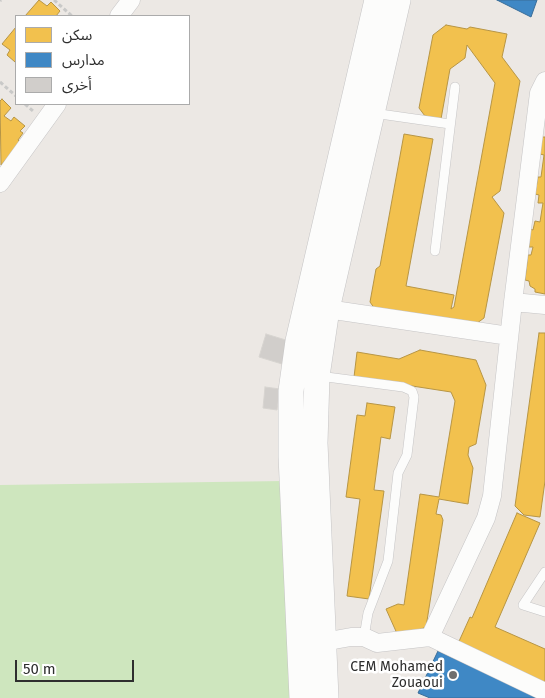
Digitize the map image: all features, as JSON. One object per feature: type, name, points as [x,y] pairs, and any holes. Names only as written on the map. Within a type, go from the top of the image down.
[{"type":"main road","points":[[302,698],[291,456],[291,391],[298,341],[377,0]]},
{"type":"main road","points":[[326,698],[315,444],[317,376],[327,309],[398,0]]},
{"type":"street","points":[[120,15],[131,0]]},
{"type":"street","points":[[430,637],[486,518],[492,496],[509,336],[539,93],[545,81]]},
{"type":"street","points":[[0,183],[56,105]]},
{"type":"street","points":[[513,302],[545,305]]},
{"type":"street","points":[[327,309],[509,336]]},
{"type":"street","points":[[324,642],[351,637],[364,637],[377,643],[430,637],[545,692]]},
{"type":"lane","points":[[435,251],[455,87]]},
{"type":"lane","points":[[372,113],[450,124]]},
{"type":"lane","points":[[317,376],[403,387],[412,390],[414,396],[407,454],[398,473],[388,561],[368,613],[364,637]]},
{"type":"lane","points":[[545,572],[523,605],[545,612]]},
{"type":"path","points":[[54,0],[71,15]]},
{"type":"path","points":[[0,82],[15,95]]},
{"type":"green space","points":[[284,481],[293,698],[0,698],[0,485]]},
{"type":"building: سكن","points":[[39,0],[47,6],[51,2],[60,11],[57,15],[26,15]]},
{"type":"building: سكن","points":[[446,25],[467,29],[470,27],[507,34],[502,57],[520,81],[500,191],[492,197],[504,213],[484,318],[469,329],[377,312],[370,302],[376,269],[380,266],[404,134],[433,139],[406,286],[454,295],[451,309],[454,307],[495,83],[467,45],[465,58],[450,69],[441,119],[425,116],[419,108],[433,35]]},
{"type":"building: سكن","points":[[15,28],[15,62],[7,55],[10,50],[2,44]]},
{"type":"building: سكن","points":[[2,99],[11,108],[4,116],[11,121],[14,117],[25,126],[20,131],[23,133],[18,140],[21,143],[1,165],[0,101]]},
{"type":"building: سكن","points":[[542,137],[545,137],[545,294],[535,292],[535,289],[530,286],[529,281],[525,280],[528,255],[531,255],[533,247],[529,247],[530,229],[533,230],[535,221],[540,222],[543,203],[538,203],[539,195],[535,194],[538,177],[541,177],[544,155],[540,154]]},
{"type":"building: سكن","points":[[539,333],[545,333],[545,481],[540,517],[524,515],[515,506]]},
{"type":"building: سكن","points":[[420,350],[476,360],[486,385],[476,444],[469,447],[468,455],[473,468],[468,504],[439,499],[436,514],[441,515],[443,520],[426,627],[399,638],[386,609],[398,604],[404,605],[420,494],[439,497],[455,401],[451,392],[354,377],[357,352],[399,359]]},
{"type":"building: سكن","points":[[367,403],[395,407],[390,439],[381,437],[374,490],[384,491],[369,599],[347,596],[360,499],[346,497],[357,415],[365,416]]},
{"type":"building: سكن","points":[[517,513],[540,523],[495,627],[545,649],[545,687],[456,648],[470,617],[472,618]]},
{"type":"building: مدارس","points":[[497,0],[537,0],[531,17]]},
{"type":"building: مدارس","name":"CEM Mohamed Zouaoui","points":[[438,651],[540,698],[430,698],[418,693]]},
{"type":"building: أخرى","points":[[266,334],[289,341],[282,364],[259,357]]},
{"type":"building: أخرى","points":[[265,387],[280,389],[277,410],[263,408]]},
{"type":"place","name":"CEM Mohamed Zouaoui","points":[[453,675]]}]
